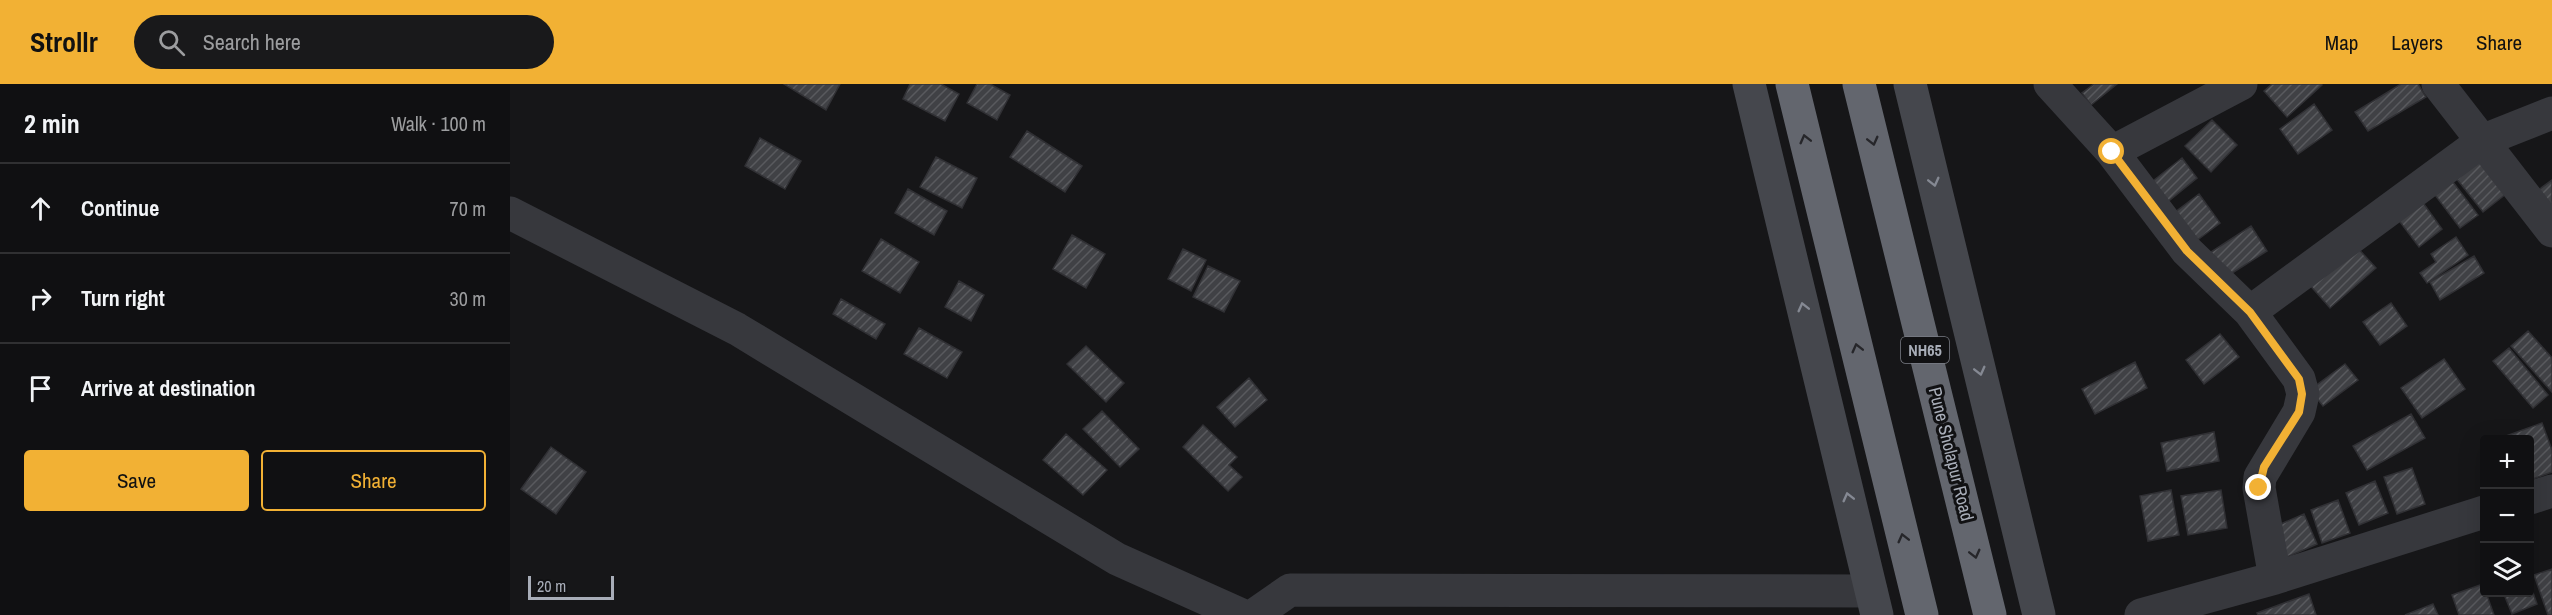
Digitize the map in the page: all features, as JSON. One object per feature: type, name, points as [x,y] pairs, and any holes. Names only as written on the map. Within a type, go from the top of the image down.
[{"type":"highway","points":[[1792,84],[1922,615]]},
{"type":"highway","name":"Pune Sholapur Road","points":[[1859,84],[1990,615]]},
{"type":"street","points":[[1254,615],[1290,590],[1874,603],[1749,84]]},
{"type":"street","points":[[1910,84],[2039,615]]},
{"type":"street","points":[[2050,84],[2112,152],[2187,251],[2250,312],[2299,379],[2302,394],[2299,412],[2260,477],[2259,488],[2275,578]]},
{"type":"street","points":[[2112,152],[2241,84]]},
{"type":"street","points":[[2438,84],[2484,140],[2552,231]]},
{"type":"street","points":[[2250,312],[2484,140],[2552,113]]},
{"type":"street","points":[[510,213],[737,328],[1117,559],[1242,615]]},
{"type":"street","points":[[2534,496],[2552,491]]},
{"type":"street","points":[[2141,615],[2275,578],[2480,513]]},
{"type":"building","points":[[784,84],[840,84],[826,110]]},
{"type":"building","points":[[910,84],[941,84],[959,94],[945,121],[903,99]]},
{"type":"building","points":[[977,84],[990,84],[1010,95],[997,120],[967,103]]},
{"type":"building","points":[[2094,84],[2117,84],[2091,105],[2082,93]]},
{"type":"building","points":[[2272,84],[2322,85],[2287,117],[2264,91]]},
{"type":"building","points":[[2401,84],[2418,84],[2426,97],[2368,131],[2355,112]]},
{"type":"building","points":[[2314,104],[2332,130],[2298,154],[2280,129]]},
{"type":"building","points":[[2212,120],[2237,145],[2211,172],[2185,146]]},
{"type":"building","points":[[1027,131],[1082,166],[1065,192],[1010,157]]},
{"type":"building","points":[[760,138],[801,161],[785,189],[745,166]]},
{"type":"building","points":[[936,157],[977,178],[962,208],[920,187]]},
{"type":"building","points":[[2182,158],[2197,178],[2165,204],[2149,184]]},
{"type":"building","points":[[2478,160],[2506,194],[2483,212],[2456,178]]},
{"type":"building","points":[[2552,180],[2552,212],[2537,191]]},
{"type":"building","points":[[2453,182],[2478,215],[2460,228],[2435,195]]},
{"type":"building","points":[[908,189],[947,211],[934,235],[895,213]]},
{"type":"building","points":[[2199,194],[2220,223],[2196,241],[2174,213]]},
{"type":"building","points":[[2421,200],[2442,229],[2419,247],[2397,218]]},
{"type":"building","points":[[2251,226],[2267,251],[2226,277],[2211,252]]},
{"type":"building","points":[[1072,235],[1105,254],[1086,288],[1053,269]]},
{"type":"building","points":[[2456,237],[2468,255],[2427,283],[2420,273],[2436,262],[2431,254]]},
{"type":"building","points":[[881,239],[919,262],[900,293],[862,271]]},
{"type":"building","points":[[2354,244],[2376,268],[2330,308],[2308,283]]},
{"type":"building","points":[[1183,249],[1206,260],[1191,291],[1168,279]]},
{"type":"building","points":[[2474,256],[2484,273],[2440,300],[2430,282]]},
{"type":"building","points":[[1208,266],[1240,281],[1224,312],[1193,297]]},
{"type":"building","points":[[959,281],[984,295],[971,321],[945,307]]},
{"type":"building","points":[[841,299],[885,324],[876,339],[833,314]]},
{"type":"building","points":[[2391,303],[2407,326],[2380,345],[2363,322]]},
{"type":"building","points":[[919,328],[962,352],[947,378],[904,354]]},
{"type":"building","points":[[2528,331],[2552,358],[2552,392],[2511,346]]},
{"type":"building","points":[[2220,334],[2239,357],[2204,384],[2186,360]]},
{"type":"building","points":[[1086,346],[1124,383],[1106,402],[1067,364]]},
{"type":"building","points":[[2509,348],[2548,395],[2533,408],[2493,361]]},
{"type":"building","points":[[2444,359],[2465,389],[2422,418],[2401,388]]},
{"type":"building","points":[[2135,362],[2147,388],[2095,414],[2082,389]]},
{"type":"building","points":[[2345,364],[2358,380],[2323,406],[2310,390]]},
{"type":"building","points":[[1249,378],[1267,400],[1235,427],[1217,407]]},
{"type":"building","points":[[1102,411],[1139,449],[1120,467],[1083,429]]},
{"type":"building","points":[[2411,414],[2425,438],[2367,470],[2353,446]]},
{"type":"building","points":[[2542,423],[2552,450],[2552,472],[2534,479],[2534,435],[2509,435]]},
{"type":"building","points":[[1203,425],[1237,457],[1229,465],[1242,477],[1228,491],[1183,447]]},
{"type":"building","points":[[2214,432],[2219,461],[2167,471],[2161,443]]},
{"type":"building","points":[[1066,434],[1107,470],[1083,495],[1043,460]]},
{"type":"building","points":[[551,447],[586,472],[556,514],[521,489]]},
{"type":"building","points":[[2412,468],[2425,504],[2397,514],[2384,477]]},
{"type":"building","points":[[2375,481],[2388,513],[2359,525],[2346,493]]},
{"type":"building","points":[[2171,490],[2179,535],[2148,541],[2140,496]]},
{"type":"building","points":[[2221,490],[2227,528],[2188,535],[2181,496]]},
{"type":"building","points":[[2338,500],[2350,533],[2322,543],[2311,510]]},
{"type":"building","points":[[2304,514],[2317,544],[2287,557],[2274,527]]},
{"type":"building","points":[[2552,569],[2552,615],[2548,615],[2534,575]]},
{"type":"building","points":[[2480,585],[2480,597],[2488,597],[2494,615],[2459,615],[2452,595]]},
{"type":"building","points":[[2309,594],[2316,615],[2258,615],[2257,613]]},
{"type":"building","points":[[2534,595],[2537,604],[2512,614],[2505,597]]},
{"type":"building","points":[[2433,604],[2438,615],[2405,615]]},
{"type":"route","points":[[2112,152],[2187,251],[2250,312],[2299,379],[2302,394],[2299,412],[2264,467],[2259,488]]}]
